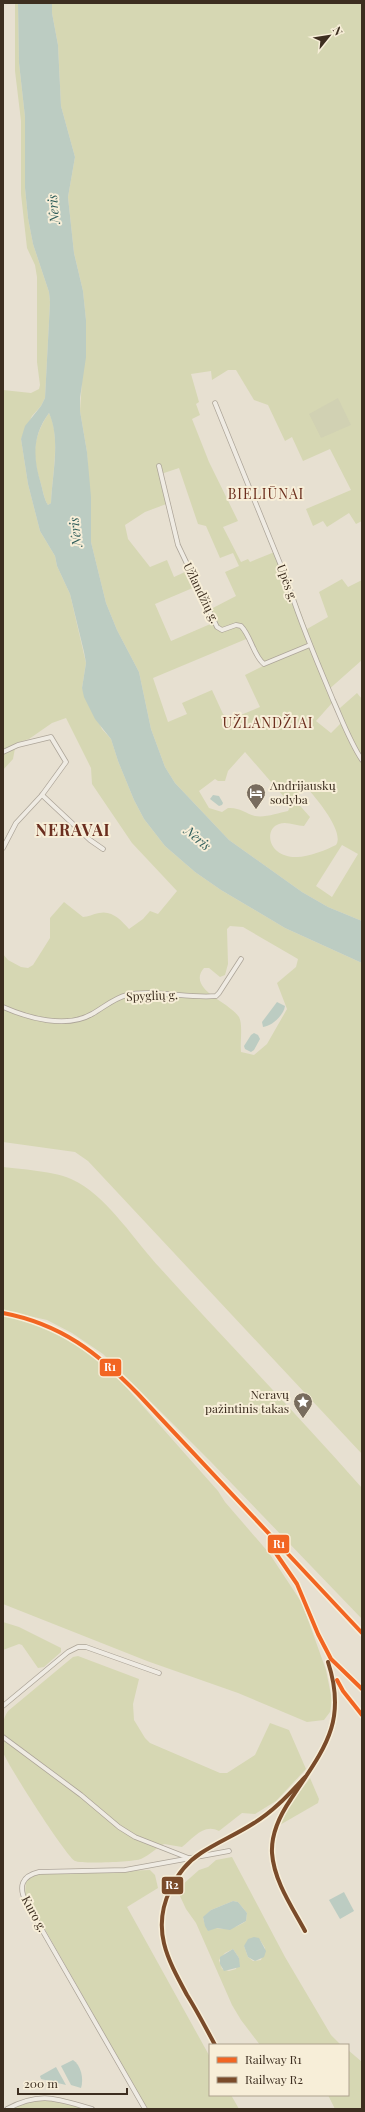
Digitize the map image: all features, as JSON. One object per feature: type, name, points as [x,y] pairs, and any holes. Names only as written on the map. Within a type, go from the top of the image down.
[{"type":"street","name":"Upės g.","points":[[215,404],[288,583],[296,610],[310,645],[351,740],[362,760]]},
{"type":"street","name":"Užlandžių g.","points":[[158,466],[178,545],[186,565],[217,627],[222,630],[236,625],[241,626],[251,640],[259,659],[264,664],[310,645]]},
{"type":"street","points":[[3,752],[18,745],[53,738],[65,759],[65,764],[42,795],[16,823],[3,848]]},
{"type":"street","points":[[42,795],[93,842],[103,849]]},
{"type":"street","name":"Spyglių g.","points":[[3,1007],[14,1012],[49,1021],[74,1020],[91,1015],[127,995],[214,996],[219,993],[241,959]]},
{"type":"street","points":[[3,1706],[68,1652],[78,1647],[86,1647],[159,1673]]},
{"type":"street","points":[[3,1737],[80,1795],[119,1827],[135,1837],[191,1858]]},
{"type":"street","name":"Kuro g.","points":[[145,2109],[26,1902],[21,1888],[25,1878],[30,1874],[39,1872],[125,1870],[229,1851]]},
{"type":"street","points":[[7,2109],[26,2100],[41,2097],[92,2109]]},
{"type":"green space","points":[[15,3],[18,3],[19,63],[25,117],[25,188],[28,218],[33,244],[49,292],[50,302],[45,398],[41,406],[32,416],[21,439],[28,484],[40,531],[55,556],[57,566],[70,594],[86,663],[82,688],[102,729],[111,739],[118,761],[134,800],[144,819],[165,846],[195,872],[221,890],[285,928],[362,963],[362,1454],[88,1161],[75,1152],[3,1142],[3,954],[8,960],[21,967],[28,968],[33,965],[50,938],[50,918],[64,902],[83,917],[104,912],[112,914],[129,929],[143,919],[150,911],[158,914],[177,891],[132,843],[92,784],[91,768],[66,718],[52,723],[29,739],[16,743],[13,759],[3,770],[3,390],[31,393],[39,389],[40,385],[37,362],[37,277],[35,265],[27,248],[21,194],[21,121],[15,71]],"holes":[[[230,926],[243,927],[298,959],[296,967],[277,983],[287,1009],[267,1044],[254,1055],[241,1052],[241,1029],[239,1017],[234,1011],[205,989],[201,982],[200,976],[204,968],[209,968],[220,977],[225,975],[228,964],[227,929]]]},
{"type":"green space","points":[[52,3],[362,3],[362,521],[356,524],[349,513],[327,527],[323,521],[313,526],[306,509],[351,490],[330,449],[303,461],[292,437],[285,441],[268,405],[254,400],[236,370],[228,370],[212,380],[211,371],[191,374],[199,402],[196,404],[200,415],[192,419],[209,462],[238,521],[223,527],[241,562],[248,559],[250,562],[277,551],[307,629],[328,617],[319,592],[342,579],[348,587],[362,580],[362,660],[327,691],[332,703],[316,721],[331,733],[341,723],[340,708],[357,693],[362,699],[362,921],[328,907],[302,892],[229,840],[175,783],[165,767],[151,729],[139,672],[117,630],[106,603],[91,542],[87,452],[80,411],[86,320],[83,291],[74,253],[68,197],[75,157],[61,106],[58,45],[52,13]],"holes":[[[179,468],[198,524],[206,526],[220,558],[233,553],[239,566],[225,572],[236,596],[209,610],[215,622],[171,641],[155,604],[195,587],[187,571],[174,577],[167,560],[150,567],[128,539],[125,525],[145,512],[169,503],[161,474]],[[251,637],[263,666],[245,675],[260,707],[231,719],[223,714],[212,690],[182,703],[187,714],[168,722],[153,678]],[[245,752],[291,805],[288,811],[267,816],[255,816],[235,808],[228,808],[222,812],[209,808],[199,791],[215,779],[218,781],[225,781],[228,771]],[[307,788],[323,807],[333,824],[337,832],[338,839],[336,845],[316,853],[300,857],[286,856],[274,848],[270,836],[272,829],[275,826],[282,823],[304,826],[310,817],[294,799]],[[342,845],[358,854],[332,897],[316,886]]]},
{"type":"green space","points":[[338,398],[351,425],[321,438],[309,414]]},
{"type":"green space","points":[[49,413],[53,422],[55,433],[55,457],[51,503],[48,505],[38,474],[35,447],[39,431]]},
{"type":"green space","points":[[3,1167],[53,1173],[71,1179],[90,1190],[122,1222],[160,1268],[362,1488],[362,1619],[211,1462],[103,1354],[72,1333],[47,1320],[3,1310]]},
{"type":"green space","points":[[3,1315],[51,1329],[74,1341],[91,1353],[118,1378],[218,1491],[225,1502],[269,1553],[302,1603],[326,1670],[332,1700],[330,1712],[324,1720],[307,1722],[238,1693],[147,1661],[3,1604]]},
{"type":"green space","points":[[3,1622],[19,1627],[61,1648],[61,1652],[44,1667],[38,1668],[22,1645],[19,1644],[3,1650]]},
{"type":"green space","points":[[78,1656],[139,1679],[133,1704],[134,1720],[145,1738],[150,1743],[220,1773],[227,1773],[255,1755],[270,1723],[289,1730],[306,1769],[276,1801],[255,1814],[242,1813],[219,1831],[213,1829],[203,1830],[182,1847],[164,1844],[141,1859],[136,1860],[119,1862],[75,1861],[60,1843],[36,1808],[6,1759],[3,1752],[2,1736],[4,1720],[8,1711],[73,1657]]},
{"type":"green space","points":[[310,1778],[319,1799],[318,1803],[278,1826],[286,1810]]},
{"type":"green space","points":[[232,1857],[285,1957],[331,2035],[340,2044],[259,2044],[241,2020],[232,2005],[196,1923],[186,1909],[179,1894],[181,1886],[199,1870],[208,1867],[216,1860]],"holes":[[[233,1901],[238,1902],[247,1913],[246,1921],[236,1927],[226,1929],[215,1928],[205,1924],[203,1918],[211,1910]],[[260,1940],[265,1948],[261,1960],[253,1961],[248,1957],[244,1946]],[[233,1949],[239,1958],[236,1969],[229,1971],[222,1969],[219,1960],[225,1953]]]},
{"type":"green space","points":[[150,1870],[155,1875],[158,1888],[127,1907],[209,2055],[209,2096],[232,2096],[239,2109],[147,2109],[25,1894],[26,1881],[37,1874]]},
{"type":"green space","points":[[349,2051],[362,2062],[362,2109],[335,2109],[328,2096],[349,2096]]},
{"type":"green space","points":[[41,2099],[59,2101],[86,2109],[11,2109],[25,2102]]},
{"type":"water","name":"Neris","points":[[18,3],[52,3],[52,13],[58,45],[61,106],[75,157],[68,197],[74,253],[83,291],[86,320],[86,357],[80,398],[80,411],[87,452],[91,497],[91,542],[106,603],[117,630],[139,672],[151,729],[165,767],[175,783],[229,840],[302,892],[328,907],[362,921],[362,963],[285,928],[221,890],[195,872],[165,846],[144,819],[134,800],[118,761],[111,739],[95,719],[84,697],[82,688],[86,663],[70,594],[57,566],[55,556],[40,531],[28,484],[21,439],[25,426],[41,406],[45,398],[50,302],[49,292],[33,244],[28,218],[25,188],[25,117],[19,63]],"holes":[[[49,413],[53,423],[55,435],[55,458],[51,503],[48,505],[36,465],[36,447],[39,430]]]},
{"type":"water","points":[[213,795],[219,796],[223,803],[222,805],[219,806],[210,799]]},
{"type":"water","points":[[277,1002],[285,1006],[282,1013],[274,1022],[263,1027],[262,1022]]},
{"type":"water","points":[[254,1033],[258,1035],[260,1039],[254,1050],[251,1052],[245,1049],[244,1046]]},
{"type":"water","points":[[344,1892],[354,1911],[340,1919],[329,1900]]},
{"type":"water","points":[[233,1901],[238,1902],[247,1913],[246,1921],[230,1930],[217,1928],[208,1931],[203,1917],[211,1910]]},
{"type":"water","points":[[254,1937],[259,1938],[266,1951],[264,1957],[255,1961],[248,1957],[244,1946],[248,1939]]},
{"type":"water","points":[[233,1949],[239,1958],[240,1967],[224,1971],[220,1964],[220,1957]]},
{"type":"water","points":[[73,2060],[78,2065],[81,2072],[81,2088],[71,2085],[61,2066]]},
{"type":"water","points":[[56,2067],[66,2085],[41,2079],[40,2076]]},
{"type":"rail line","name":"R1","points":[[3,1313],[24,1318],[61,1333],[93,1353],[123,1379],[362,1633]]},
{"type":"rail line","name":"R1","points":[[275,1552],[297,1584],[318,1634],[331,1659],[362,1689]]},
{"type":"rail line","name":"R2","points":[[305,1931],[289,1903],[276,1874],[273,1863],[272,1846],[273,1838],[280,1818],[322,1750],[334,1719],[335,1702],[333,1683],[328,1662]]},
{"type":"rail line","name":"R1","points":[[337,1680],[343,1691],[362,1715]]},
{"type":"rail line","name":"R2","points":[[214,2044],[168,1957],[162,1932],[164,1905],[176,1879],[191,1860],[207,1849],[241,1831],[268,1813],[305,1777]]},
{"type":"place","name":"Andrijauskų sodyba","points":[[256,810]]},
{"type":"place","name":"Neravų pažintinis takas","points":[[303,1419]]},
{"type":"district","name":"BIELIŪNAI","points":[[266,494]]},
{"type":"district","name":"UŽLANDŽIAI","points":[[268,723]]},
{"type":"district","name":"NERAVAI","points":[[73,830]]}]
